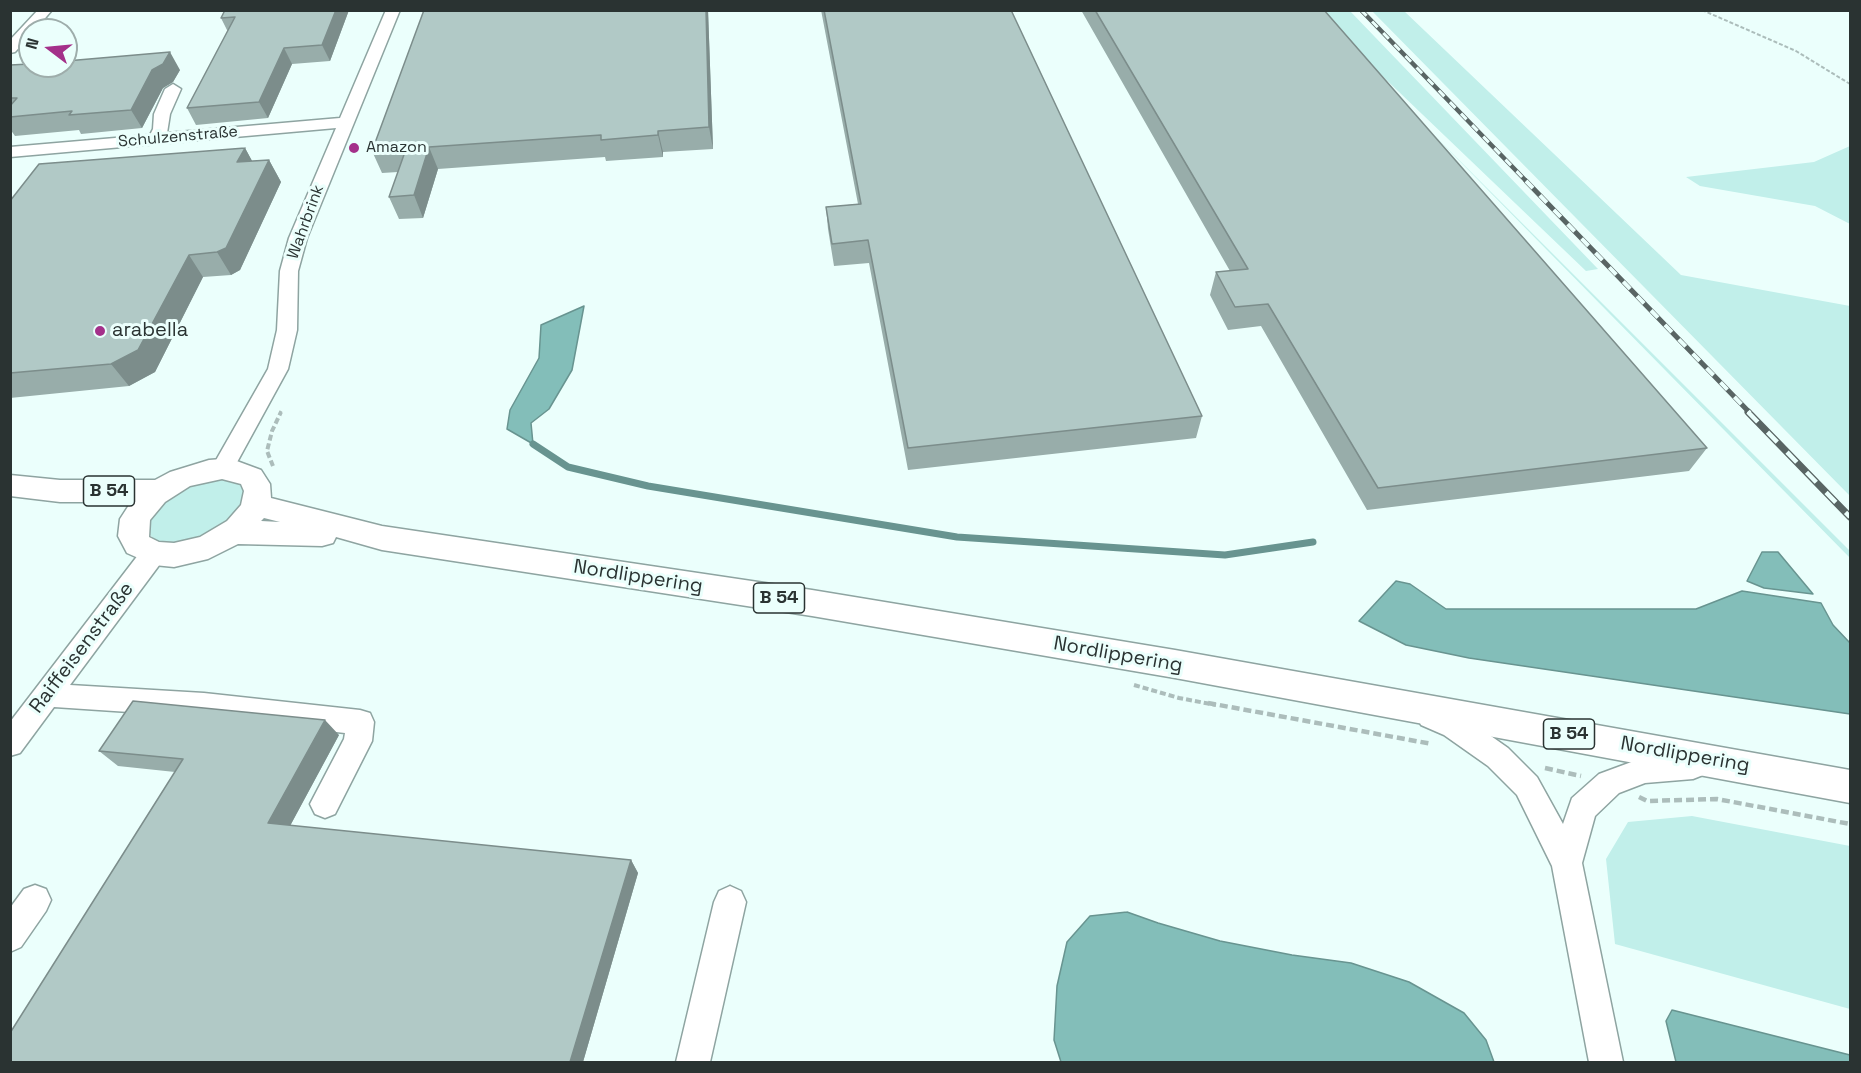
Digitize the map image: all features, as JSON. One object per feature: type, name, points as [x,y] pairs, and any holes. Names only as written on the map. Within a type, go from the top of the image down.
[{"type":"main road","points":[[222,469],[234,470],[251,477],[258,491],[256,505],[235,532],[208,547],[174,555],[154,553],[138,545],[133,536],[135,519],[158,491],[194,473],[222,469]]},
{"type":"main road","name":"B 54","points":[[10,485],[60,491],[158,491]]},
{"type":"main road","name":"B 54","points":[[60,491],[135,519]]},
{"type":"main road","name":"Nordlippering","points":[[256,505],[382,538],[812,603],[1404,704],[1851,787]]},
{"type":"main road","name":"Nordlippering","points":[[235,532],[382,538]]},
{"type":"street","points":[[10,49],[46,10]]},
{"type":"street","name":"Wahrbrink","points":[[222,469],[278,369],[287,330],[291,260],[298,238],[393,10]]},
{"type":"street","points":[[155,139],[161,129],[162,114],[173,88]]},
{"type":"street","name":"Schulzenstraße","points":[[10,152],[346,122]]},
{"type":"street","name":"Raiffeisenstraße","points":[[10,744],[154,553]]},
{"type":"street","points":[[47,695],[204,705],[360,722],[358,741],[325,804]]},
{"type":"street","points":[[1404,704],[1454,726],[1498,756],[1527,786],[1567,863],[1606,1062]]},
{"type":"street","points":[[1567,863],[1582,808],[1609,783],[1645,770],[1734,764]]},
{"type":"street","points":[[10,936],[35,900]]},
{"type":"street","points":[[693,1062],[730,902]]},
{"type":"path","points":[[1702,10],[1796,51],[1851,84]]},
{"type":"shaded area","points":[[1319,11],[1350,11],[1598,269],[1586,271],[1352,47]]},
{"type":"shaded area","points":[[1372,11],[1404,11],[1681,275],[1850,306],[1850,496]]},
{"type":"shaded area","points":[[1425,126],[1850,551],[1850,558]]},
{"type":"shaded area","points":[[1850,146],[1850,224],[1815,206],[1700,186],[1686,177],[1814,162]]},
{"type":"shaded area","points":[[584,306],[572,370],[549,409],[531,423],[533,444],[507,429],[510,410],[539,358],[541,325]]},
{"type":"shaded area","points":[[216,477],[240,483],[246,491],[247,501],[218,533],[171,545],[158,542],[150,535],[147,526],[149,515],[183,485]]},
{"type":"shaded area","points":[[1762,552],[1778,552],[1813,594],[1764,588],[1747,581]]},
{"type":"shaded area","points":[[1396,581],[1410,584],[1446,609],[1696,609],[1742,591],[1821,603],[1833,625],[1850,643],[1850,714],[1469,658],[1406,645],[1359,621]]},
{"type":"shaded area","points":[[1692,816],[1850,846],[1850,1009],[1615,944],[1606,859],[1628,822]]},
{"type":"shaded area","points":[[1127,912],[1220,941],[1292,955],[1351,963],[1409,982],[1464,1013],[1486,1040],[1494,1062],[1061,1062],[1054,1040],[1057,986],[1067,942],[1090,916]]},
{"type":"shaded area","points":[[1672,1010],[1850,1055],[1850,1062],[1676,1062],[1666,1021]]},
{"type":"building","points":[[225,10],[336,10],[322,45],[284,48],[259,102],[187,108],[235,17],[221,18]]},
{"type":"building","points":[[424,10],[706,10],[709,127],[658,131],[658,135],[601,140],[601,135],[429,147],[414,195],[389,197],[406,149],[372,151]]},
{"type":"building","points":[[824,10],[1011,10],[1202,416],[908,448],[868,240],[832,244],[826,207],[861,204]]},
{"type":"building","points":[[1095,10],[1324,10],[1707,448],[1378,488],[1268,304],[1235,307],[1216,272],[1248,269]]},
{"type":"building","points":[[170,52],[163,64],[152,70],[131,110],[69,115],[72,111],[10,117],[10,106],[17,98],[10,98],[10,65],[18,65],[18,78],[78,78],[78,60]]},
{"type":"building","points":[[245,148],[237,162],[269,160],[226,248],[217,252],[189,255],[138,350],[111,364],[10,373],[10,201],[39,164]]},
{"type":"building","points":[[133,701],[325,720],[268,823],[631,860],[570,1062],[10,1062],[10,1033],[183,759],[99,751]]},
{"type":"waterway","points":[[533,444],[568,467],[648,486],[957,537],[1225,555],[1313,542]]},
{"type":"railway","points":[[1361,10],[1528,183]]},
{"type":"railway","points":[[1526,181],[1750,413]]},
{"type":"railway","points":[[1748,412],[1850,517]]},
{"type":"place","name":"Amazon","points":[[354,148]]},
{"type":"place","name":"arabella","points":[[100,331]]}]
